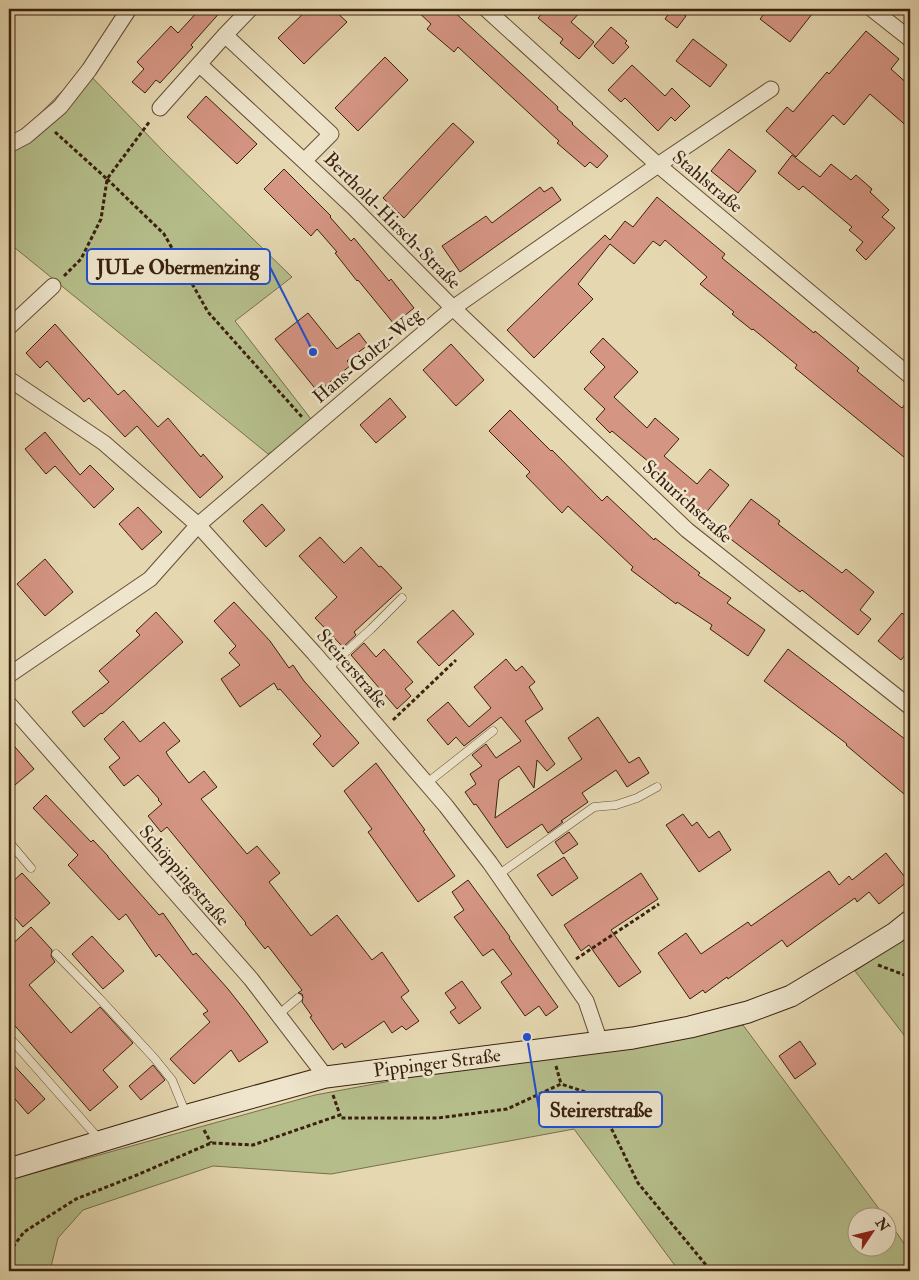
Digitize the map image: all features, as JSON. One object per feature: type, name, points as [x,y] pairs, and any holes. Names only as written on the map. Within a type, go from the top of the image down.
[{"type":"main road","name":"Pippinger Straße","points":[[9,1169],[326,1077],[633,1038],[690,1028],[748,1012],[791,996],[895,933],[910,920]]},
{"type":"street","points":[[9,145],[26,136],[60,108],[89,70],[130,9]]},
{"type":"street","points":[[160,108],[250,9]]},
{"type":"street","name":"Stahlstraße","points":[[486,9],[658,165],[910,376]]},
{"type":"street","points":[[872,9],[910,40]]},
{"type":"street","name":"Berthold-Hirsch-Straße","points":[[225,35],[331,134],[304,161]]},
{"type":"street","name":"Berthold-Hirsch-Straße","points":[[199,64],[353,207],[453,308]]},
{"type":"street","name":"Hans-Goltz-Weg","points":[[9,675],[150,579],[198,525],[453,308],[771,89]]},
{"type":"street","points":[[9,328],[53,286]]},
{"type":"street","name":"Schurichstraße","points":[[453,308],[687,530],[910,707]]},
{"type":"street","name":"Steirerstraße","points":[[9,379],[104,443],[198,525],[327,668],[427,783],[498,875],[586,1001],[600,1042]]},
{"type":"street","name":"Schöppingstraße","points":[[9,704],[244,972],[326,1077]]},
{"type":"lane","points":[[327,668],[371,630],[402,598]]},
{"type":"lane","points":[[427,783],[493,731]]},
{"type":"lane","points":[[498,875],[594,806],[616,805],[637,798],[657,787]]},
{"type":"lane","points":[[9,842],[31,868]]},
{"type":"lane","points":[[56,954],[155,1058],[172,1080],[187,1116]]},
{"type":"lane","points":[[278,1014],[298,998]]},
{"type":"lane","points":[[9,1037],[101,1141]]},
{"type":"path","points":[[53,286],[81,259],[101,219],[107,179],[160,108]]},
{"type":"path","points":[[43,121],[164,234],[208,312],[312,428]]},
{"type":"path","points":[[381,731],[456,660]]},
{"type":"path","points":[[563,968],[659,904]]},
{"type":"path","points":[[856,957],[910,977]]},
{"type":"path","points":[[9,1252],[24,1232],[76,1199],[211,1143],[253,1145],[340,1115],[341,1118],[438,1118],[507,1109],[561,1084],[595,1095],[638,1183],[711,1271]]},
{"type":"green space","points":[[84,69],[166,154],[292,277],[235,321],[311,419],[312,428],[268,454],[9,243],[9,137],[22,132]]},
{"type":"green space","points":[[910,932],[910,1043],[855,971],[896,944]]},
{"type":"green space","points":[[743,1025],[878,1208],[846,1208],[846,1258],[896,1258],[896,1232],[910,1252],[910,1271],[679,1271],[574,1129],[331,1174],[213,1166],[83,1210],[58,1238],[50,1271],[9,1271],[9,1180],[315,1095],[455,1069],[634,1048]]},
{"type":"building","points":[[200,9],[223,9],[191,45],[193,47],[160,83],[156,80],[145,93],[132,82],[144,69],[137,62],[171,26],[178,33]]},
{"type":"building","points":[[308,9],[333,9],[347,22],[304,64],[278,38]]},
{"type":"building","points":[[415,9],[451,9],[558,107],[557,109],[572,124],[608,156],[597,168],[590,162],[585,167],[557,143],[559,141],[458,47],[454,52],[427,29],[431,24]]},
{"type":"building","points":[[546,9],[583,9],[571,22],[594,42],[579,59],[560,43],[563,39],[538,18]]},
{"type":"building","points":[[672,9],[677,9],[686,16],[677,28],[665,19]]},
{"type":"building","points":[[768,9],[816,9],[790,42],[760,19]]},
{"type":"building","points":[[611,27],[627,41],[625,43],[629,47],[613,64],[594,46]]},
{"type":"building","points":[[866,31],[899,59],[891,69],[910,86],[910,129],[870,94],[844,125],[833,115],[796,157],[766,131],[787,107],[793,112],[827,72],[829,74]]},
{"type":"building","points":[[693,39],[727,65],[710,87],[676,61]]},
{"type":"building","points":[[385,57],[408,80],[358,131],[335,108]]},
{"type":"building","points":[[632,65],[665,96],[672,88],[690,106],[675,121],[671,117],[658,131],[625,98],[621,102],[608,90]]},
{"type":"building","points":[[206,96],[257,144],[237,164],[187,117]]},
{"type":"building","points":[[453,123],[474,142],[404,218],[383,198]]},
{"type":"building","points":[[729,149],[756,171],[738,193],[711,171]]},
{"type":"building","points":[[792,155],[820,177],[831,164],[851,180],[856,175],[872,189],[870,192],[889,210],[882,217],[895,228],[866,260],[856,250],[863,242],[849,230],[852,227],[803,186],[799,190],[778,173]]},
{"type":"building","points":[[284,169],[331,216],[351,241],[354,238],[414,308],[394,324],[357,281],[335,253],[337,252],[317,229],[311,236],[264,189]]},
{"type":"building","points":[[540,187],[544,192],[552,187],[561,200],[460,272],[442,246],[486,216],[492,223]]},
{"type":"building","points":[[657,197],[725,254],[722,258],[814,333],[815,331],[859,368],[857,371],[902,408],[910,398],[910,462],[795,368],[797,365],[732,314],[734,312],[700,284],[707,277],[665,240],[660,246],[653,241],[634,264],[610,244],[578,284],[593,299],[534,358],[507,330],[605,235],[610,240],[625,221],[633,227]]},
{"type":"building","points":[[308,313],[337,349],[359,333],[368,345],[347,361],[351,365],[318,392],[275,339]]},
{"type":"building","points":[[55,324],[118,395],[124,390],[158,427],[168,418],[201,457],[203,454],[223,477],[200,498],[137,426],[125,437],[89,398],[84,402],[47,361],[40,368],[26,353]]},
{"type":"building","points":[[603,338],[638,372],[614,397],[647,428],[655,418],[679,439],[664,456],[697,484],[710,469],[729,485],[704,515],[654,470],[656,468],[612,431],[610,433],[596,419],[605,409],[584,389],[605,367],[590,352]]},
{"type":"building","points":[[451,344],[484,380],[456,406],[423,370]]},
{"type":"building","points":[[390,398],[406,417],[376,443],[360,425]]},
{"type":"building","points":[[510,410],[602,501],[607,496],[654,540],[655,538],[700,573],[698,575],[731,598],[727,603],[765,630],[748,656],[710,629],[712,625],[677,602],[676,604],[631,570],[633,567],[568,506],[562,513],[526,476],[530,472],[489,431]]},
{"type":"building","points":[[45,432],[80,475],[90,465],[114,489],[94,508],[55,466],[46,474],[25,449]]},
{"type":"building","points":[[751,499],[780,521],[778,524],[842,573],[846,569],[874,592],[860,610],[871,619],[858,635],[802,590],[800,592],[724,534]]},
{"type":"building","points":[[262,504],[285,530],[266,547],[243,521]]},
{"type":"building","points":[[138,507],[162,532],[142,550],[119,524]]},
{"type":"building","points":[[320,537],[344,563],[361,547],[402,588],[354,632],[356,635],[343,647],[315,618],[337,597],[299,556]]},
{"type":"building","points":[[45,559],[73,592],[45,616],[17,584]]},
{"type":"building","points":[[234,602],[270,641],[289,668],[293,665],[304,681],[359,743],[333,767],[313,744],[321,736],[280,689],[278,690],[274,683],[240,707],[221,679],[240,665],[229,653],[236,646],[214,621]]},
{"type":"building","points":[[453,610],[474,634],[439,666],[417,642]]},
{"type":"building","points":[[156,612],[183,642],[102,714],[84,727],[72,712],[109,682],[99,671],[140,635],[136,631]]},
{"type":"building","points":[[902,613],[910,620],[910,649],[901,660],[878,641]]},
{"type":"building","points":[[364,643],[376,657],[384,649],[413,682],[405,689],[411,696],[397,709],[351,655]]},
{"type":"building","points":[[788,649],[910,743],[910,799],[847,744],[764,681]]},
{"type":"building","points":[[506,659],[516,671],[522,666],[535,682],[529,687],[543,709],[525,721],[555,764],[547,771],[537,760],[534,788],[519,766],[499,780],[495,818],[582,759],[568,738],[598,717],[629,763],[639,757],[649,773],[627,787],[616,770],[582,793],[588,802],[561,821],[563,822],[548,833],[542,824],[507,848],[476,804],[474,805],[465,792],[476,784],[470,774],[482,766],[472,755],[486,744],[496,758],[521,741],[501,717],[464,746],[456,737],[448,745],[427,720],[448,702],[469,727],[491,708],[474,687]]},
{"type":"building","points":[[123,721],[140,742],[164,722],[180,741],[166,752],[169,757],[189,783],[204,771],[217,787],[201,799],[247,854],[257,846],[280,873],[269,882],[311,936],[337,915],[372,960],[382,952],[409,991],[401,997],[419,1021],[406,1030],[402,1026],[392,1033],[384,1021],[345,1048],[342,1043],[333,1050],[302,1002],[302,994],[298,993],[302,990],[268,946],[265,949],[167,827],[161,832],[148,816],[162,804],[159,799],[138,775],[124,786],[109,767],[120,758],[104,739]]},
{"type":"building","points":[[9,740],[34,769],[9,790]]},
{"type":"building","points":[[376,763],[425,830],[423,831],[455,876],[418,902],[368,832],[372,829],[344,791]]},
{"type":"building","points":[[46,795],[91,842],[93,840],[159,915],[163,913],[193,955],[196,953],[228,989],[268,1042],[239,1062],[231,1050],[194,1084],[170,1059],[210,1022],[203,1014],[208,1011],[159,954],[156,957],[126,914],[119,920],[68,865],[78,855],[33,808]]},
{"type":"building","points":[[683,814],[692,826],[697,822],[709,838],[719,831],[731,850],[699,872],[666,825]]},
{"type":"building","points":[[569,832],[578,844],[563,854],[555,842]]},
{"type":"building","points":[[886,853],[908,881],[879,904],[869,892],[857,902],[855,898],[787,947],[782,940],[728,979],[727,977],[705,993],[703,990],[690,999],[658,953],[686,933],[701,954],[748,922],[751,926],[829,871],[839,885],[849,876],[852,880]]},
{"type":"building","points":[[564,857],[578,878],[552,896],[537,875]]},
{"type":"building","points":[[22,873],[50,903],[23,927],[9,911],[9,885]]},
{"type":"building","points":[[641,873],[658,899],[611,930],[641,972],[619,987],[589,945],[581,951],[564,925]]},
{"type":"building","points":[[468,880],[558,1007],[546,1016],[539,1006],[525,1016],[501,982],[512,974],[493,949],[483,956],[454,917],[464,910],[452,892]]},
{"type":"building","points":[[31,927],[52,950],[51,956],[55,962],[29,985],[71,1033],[100,1007],[133,1043],[103,1070],[118,1087],[90,1111],[9,1019],[9,947]]},
{"type":"building","points":[[92,936],[124,971],[103,989],[72,954]]},
{"type":"building","points":[[462,981],[481,1008],[459,1024],[450,1012],[456,1008],[445,993]]},
{"type":"building","points":[[800,1041],[816,1064],[795,1079],[779,1056]]},
{"type":"building","points":[[9,1060],[45,1099],[28,1114],[9,1092]]},
{"type":"building","points":[[153,1065],[165,1080],[141,1100],[129,1086]]},
{"type":"place","name":"JULe Obermenzing","points":[[313,352]]},
{"type":"place","name":"Steirerstraße","points":[[527,1037]]}]
